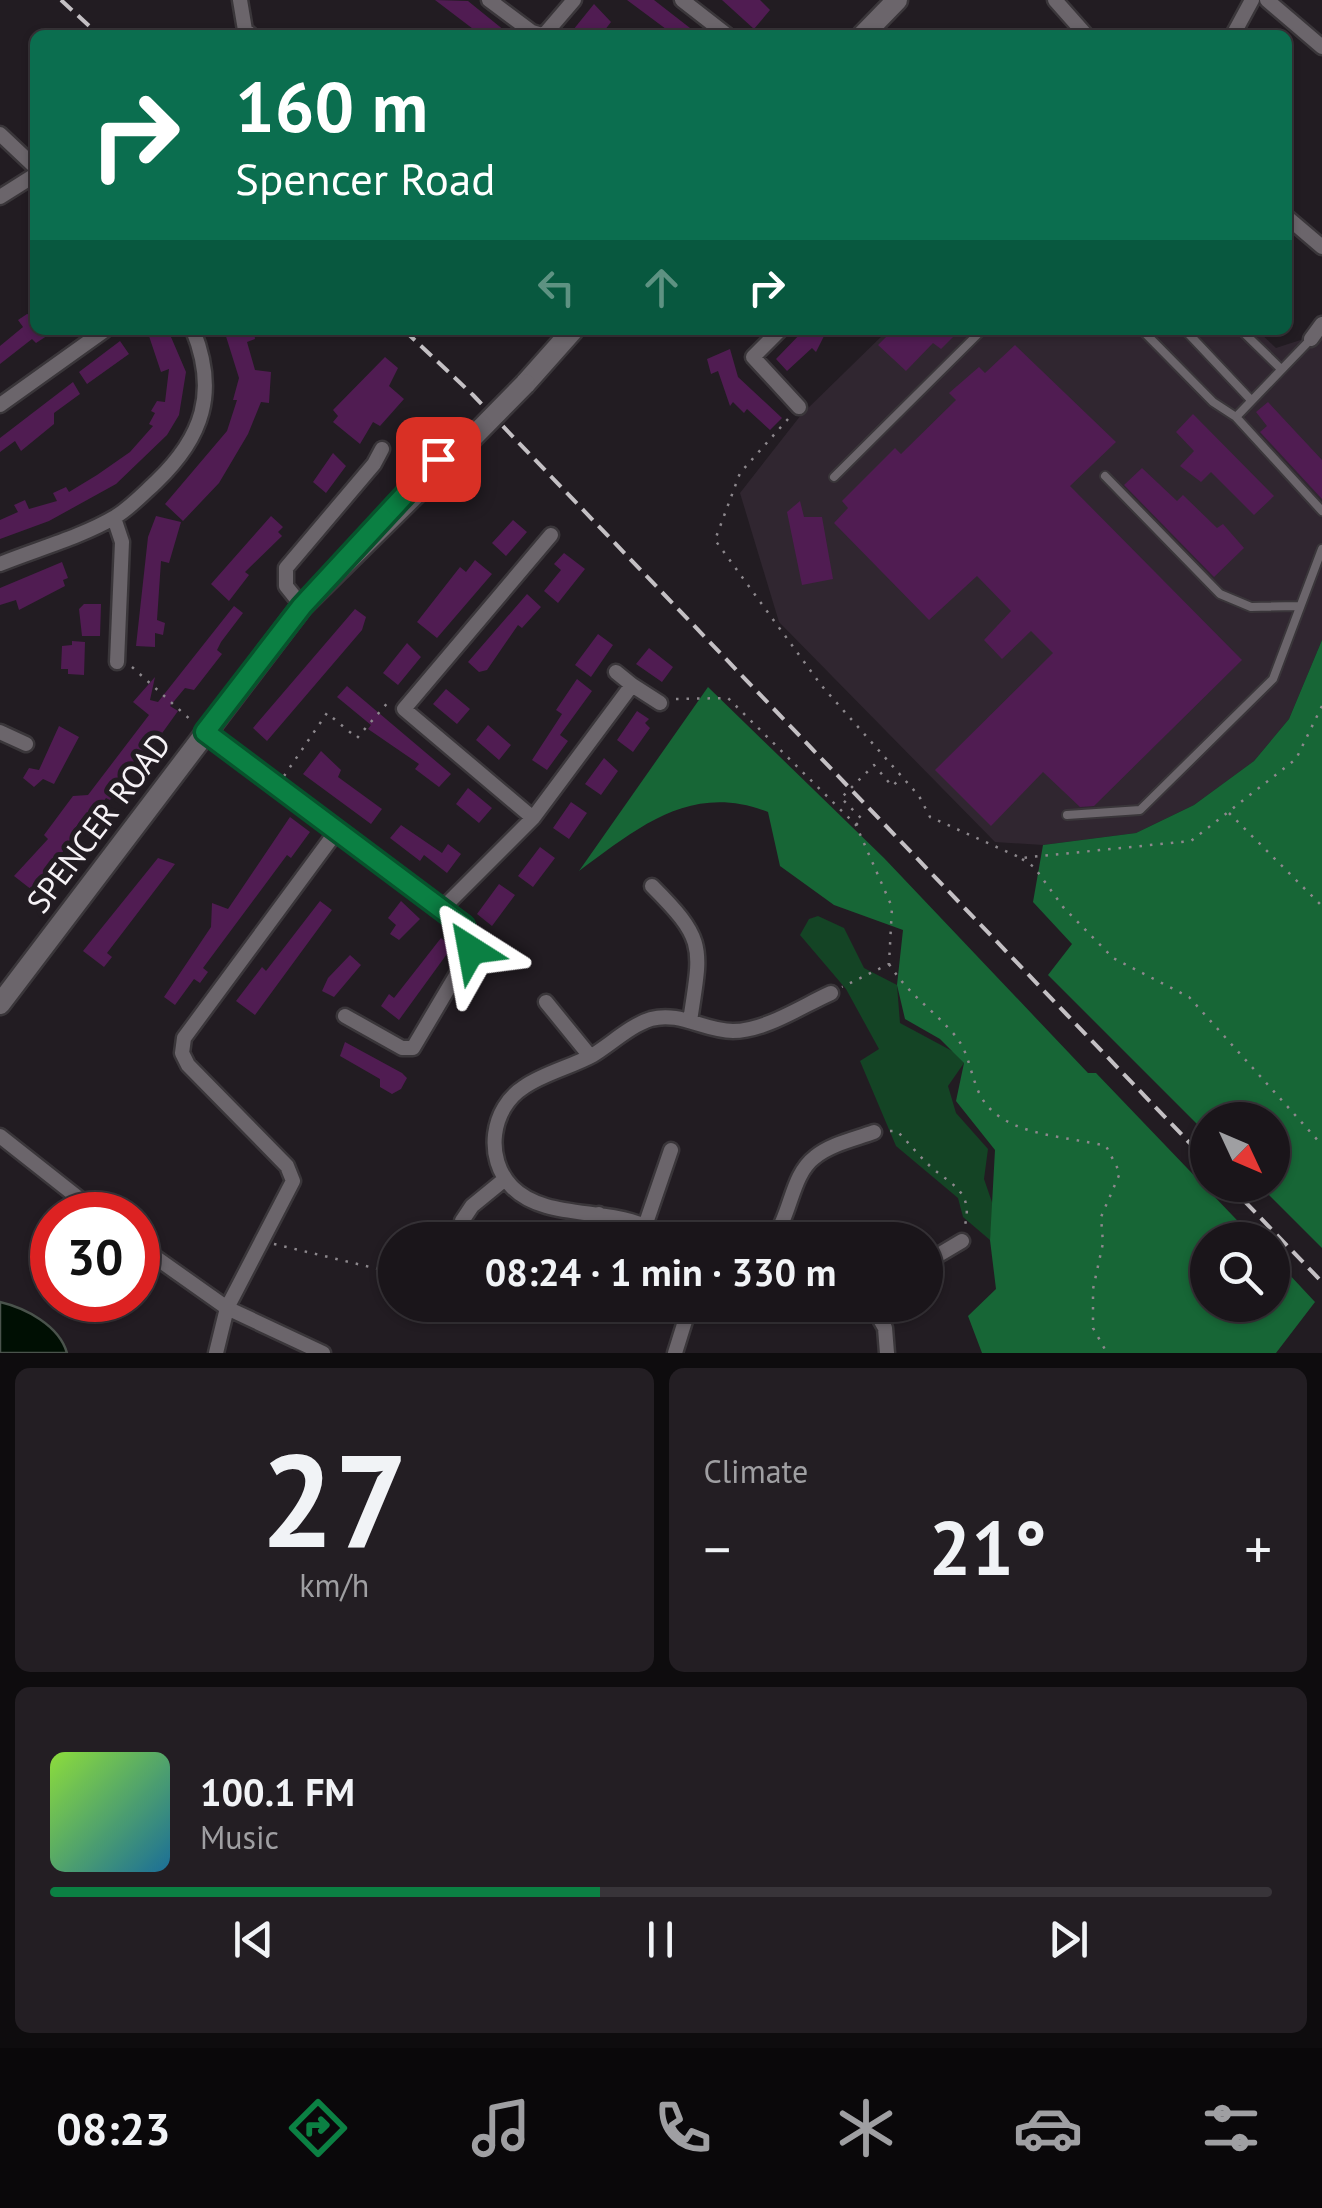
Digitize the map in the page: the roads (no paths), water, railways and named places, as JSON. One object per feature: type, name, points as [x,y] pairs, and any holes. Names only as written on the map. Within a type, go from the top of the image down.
[{"type":"street","points":[[240,0],[245,30]]},
{"type":"street","points":[[489,0],[529,30]]},
{"type":"street","points":[[547,30],[574,0]]},
{"type":"street","points":[[682,0],[721,30]]},
{"type":"street","points":[[868,30],[897,0]]},
{"type":"street","points":[[1056,0],[1078,30]]},
{"type":"street","points":[[1235,30],[1252,0]]},
{"type":"street","points":[[1267,0],[1322,47]]},
{"type":"street","points":[[0,134],[30,162]]},
{"type":"street","points":[[0,198],[30,178]]},
{"type":"street","points":[[1292,221],[1322,247]]},
{"type":"street","points":[[1311,340],[1322,324]]},
{"type":"street","points":[[0,405],[98,335]]},
{"type":"street","points":[[0,564],[114,518],[173,464],[201,422],[206,376],[194,335]]},
{"type":"street","name":"SPENCER ROAD","points":[[0,1004],[302,606],[404,500],[414,482],[464,439],[565,335]]},
{"type":"street","points":[[775,335],[753,357],[799,407]]},
{"type":"street","points":[[302,606],[286,586],[286,568],[374,464],[382,449]]},
{"type":"street","points":[[114,518],[122,542],[116,662]]},
{"type":"street","points":[[533,818],[404,709],[550,536]]},
{"type":"street","points":[[616,672],[660,703]]},
{"type":"street","points":[[442,909],[533,818],[632,685]]},
{"type":"street","points":[[0,732],[26,744]]},
{"type":"street","points":[[205,732],[464,926],[471,950],[422,1039],[413,1048],[402,1048],[345,1016]]},
{"type":"street","points":[[216,1353],[227,1308],[293,1188],[291,1174],[188,1065],[182,1052],[184,1038],[336,832]]},
{"type":"street","points":[[652,886],[670,895],[690,926],[700,956],[690,1021]]},
{"type":"street","points":[[802,988],[808,1003]]},
{"type":"street","points":[[630,1222],[534,1202],[506,1179],[494,1149],[504,1109],[528,1084],[590,1056],[647,1020],[668,1016],[740,1030],[832,993]]},
{"type":"street","points":[[546,1002],[590,1056]]},
{"type":"street","points":[[848,1123],[855,1138]]},
{"type":"street","points":[[784,1222],[811,1160],[874,1132]]},
{"type":"street","points":[[0,1136],[71,1192]]},
{"type":"street","points":[[647,1222],[671,1150]]},
{"type":"street","points":[[461,1222],[472,1206],[506,1179]]},
{"type":"street","points":[[596,1222],[599,1214]]},
{"type":"street","points":[[943,1252],[963,1239]]},
{"type":"street","points":[[160,1261],[227,1308],[322,1353]]},
{"type":"street","points":[[674,1353],[684,1322]]},
{"type":"street","points":[[881,1322],[888,1338],[887,1353]]},
{"type":"lane","points":[[834,477],[977,335]]},
{"type":"lane","points":[[1147,335],[1213,402],[1236,417],[1322,510]]},
{"type":"lane","points":[[1189,335],[1252,400]]},
{"type":"lane","points":[[1247,335],[1280,368]]},
{"type":"lane","points":[[1236,417],[1311,340]]},
{"type":"lane","points":[[1105,476],[1220,594],[1251,607],[1300,606]]},
{"type":"lane","points":[[1067,816],[1140,810],[1274,679],[1322,549]]},
{"type":"railway","points":[[61,0],[94,30]]},
{"type":"railway","points":[[409,335],[473,395],[1190,1143]]},
{"type":"railway","points":[[1245,1202],[1322,1282]]}]
